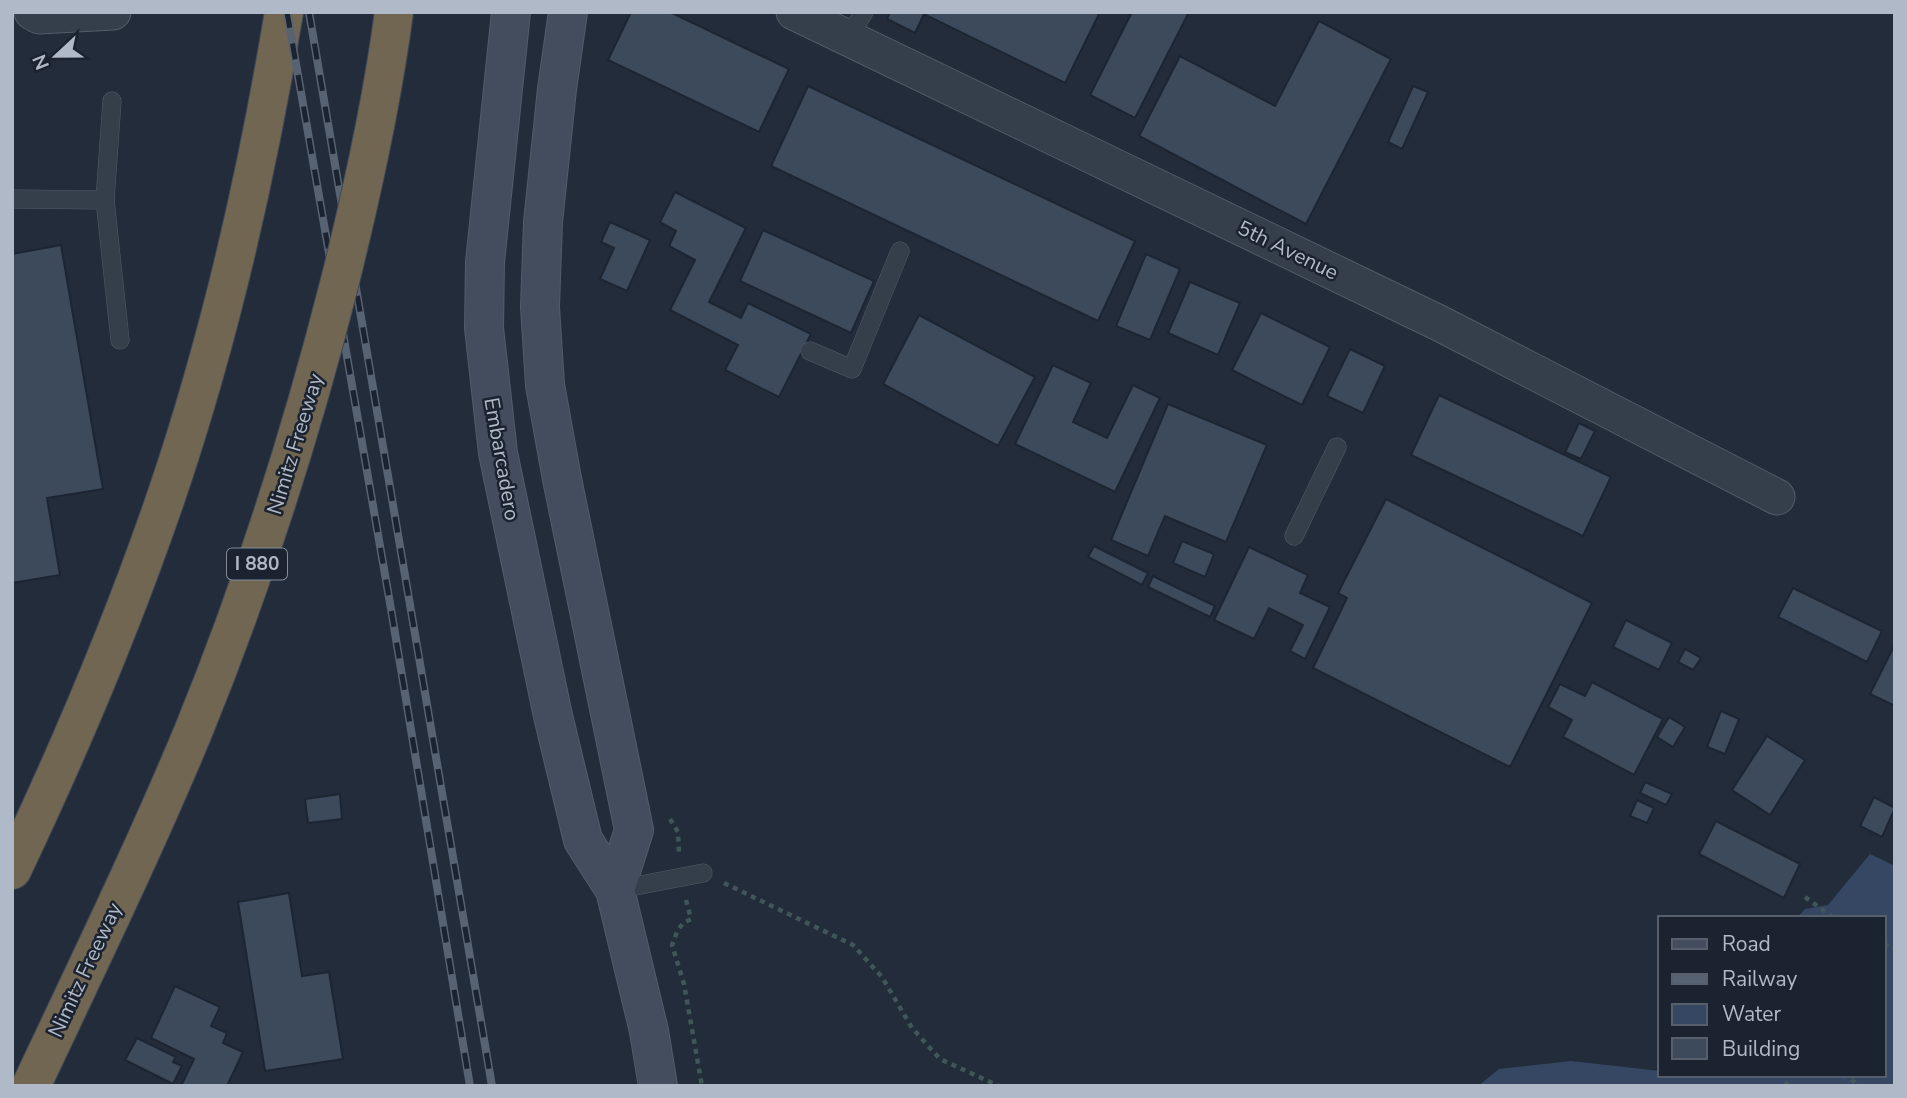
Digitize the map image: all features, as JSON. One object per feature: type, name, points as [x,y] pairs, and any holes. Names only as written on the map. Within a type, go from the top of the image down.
[{"type":"highway","points":[[12,870],[94,687],[167,493],[228,283],[260,140],[284,12]]},
{"type":"highway","name":"Nimitz Freeway","points":[[31,1086],[168,790],[270,530],[315,380],[350,241],[366,171],[394,12]]},
{"type":"main road","name":"Embarcadero","points":[[511,12],[485,262],[484,328],[500,467],[583,840],[615,890],[649,1031],[658,1086]]},
{"type":"main road","points":[[568,12],[556,89],[543,222],[540,307],[545,385],[562,480],[634,830],[615,890]]},
{"type":"street","points":[[32,12],[39,16],[113,12]]},
{"type":"street","name":"5th Avenue","points":[[794,12],[856,25],[1777,497]]},
{"type":"lane","points":[[112,101],[105,200],[120,340]]},
{"type":"lane","points":[[12,199],[105,200]]},
{"type":"lane","points":[[810,351],[852,369],[900,251]]},
{"type":"lane","points":[[1294,536],[1337,447]]},
{"type":"lane","points":[[615,890],[703,873]]},
{"type":"path","points":[[703,873],[853,945],[882,977],[912,1028],[940,1059],[999,1086]]},
{"type":"path","points":[[1805,897],[1831,916]]},
{"type":"path","points":[[688,911],[691,919],[683,923],[673,945],[684,984],[702,1086]]},
{"type":"path","points":[[1846,1077],[1862,1086]]},
{"type":"water","points":[[1870,854],[1895,866],[1895,1086],[1478,1086],[1499,1069],[1571,1061],[1658,1071],[1658,1077],[1886,1077],[1886,916],[1799,916],[1805,909],[1828,905]]},
{"type":"building","points":[[631,12],[670,12],[789,69],[759,132],[608,60]]},
{"type":"building","points":[[890,12],[1100,12],[1065,83],[924,14],[915,33],[887,19]]},
{"type":"building","points":[[1132,12],[1189,12],[1135,118],[1090,95]]},
{"type":"building","points":[[1319,21],[1391,59],[1306,224],[1139,136],[1180,56],[1275,106]]},
{"type":"building","points":[[808,86],[1135,241],[1098,321],[771,166]]},
{"type":"building","points":[[1413,86],[1428,92],[1402,149],[1388,142]]},
{"type":"building","points":[[675,192],[746,228],[709,302],[741,318],[748,303],[811,334],[779,397],[725,370],[738,345],[670,310],[695,260],[669,246],[676,231],[660,222]]},
{"type":"building","points":[[610,222],[650,240],[627,291],[600,279],[614,248],[601,242]]},
{"type":"building","points":[[763,230],[874,281],[851,333],[740,281]]},
{"type":"building","points":[[61,245],[103,489],[47,498],[60,575],[12,583],[12,254]]},
{"type":"building","points":[[1146,254],[1180,269],[1150,340],[1116,326]]},
{"type":"building","points":[[1190,282],[1240,303],[1218,355],[1168,333]]},
{"type":"building","points":[[1261,313],[1330,347],[1302,405],[1232,370]]},
{"type":"building","points":[[919,315],[1035,377],[998,446],[883,384]]},
{"type":"building","points":[[1350,349],[1385,366],[1363,413],[1327,396]]},
{"type":"building","points":[[1053,365],[1091,383],[1073,422],[1107,438],[1133,385],[1160,398],[1115,492],[1015,444]]},
{"type":"building","points":[[1439,395],[1611,477],[1583,536],[1411,455]]},
{"type":"building","points":[[1168,404],[1267,445],[1226,542],[1165,516],[1148,556],[1111,540]]},
{"type":"building","points":[[1579,423],[1595,431],[1581,459],[1565,452]]},
{"type":"building","points":[[1386,499],[1592,603],[1510,767],[1313,668],[1347,598],[1338,593]]},
{"type":"building","points":[[1182,541],[1214,554],[1205,577],[1173,563]]},
{"type":"building","points":[[1094,546],[1148,573],[1142,585],[1088,557]]},
{"type":"building","points":[[1249,547],[1308,575],[1300,593],[1330,607],[1305,659],[1290,651],[1303,625],[1269,608],[1254,639],[1214,620]]},
{"type":"building","points":[[1153,576],[1215,606],[1210,617],[1148,587]]},
{"type":"building","points":[[1793,588],[1882,631],[1867,662],[1778,617]]},
{"type":"building","points":[[1626,620],[1672,643],[1659,670],[1613,647]]},
{"type":"building","points":[[1895,644],[1895,706],[1870,694]]},
{"type":"building","points":[[1685,649],[1701,658],[1693,670],[1678,662]]},
{"type":"building","points":[[1592,682],[1663,719],[1634,775],[1563,737],[1572,720],[1548,707],[1560,684],[1585,696]]},
{"type":"building","points":[[1721,711],[1739,719],[1725,754],[1707,747]]},
{"type":"building","points":[[1669,717],[1685,727],[1673,747],[1657,737]]},
{"type":"building","points":[[1767,736],[1805,760],[1770,815],[1732,790]]},
{"type":"building","points":[[1645,782],[1672,794],[1666,805],[1640,793]]},
{"type":"building","points":[[340,794],[342,819],[308,823],[305,799]]},
{"type":"building","points":[[1874,797],[1895,808],[1882,837],[1860,826]]},
{"type":"building","points":[[1637,800],[1654,808],[1647,823],[1630,816]]},
{"type":"building","points":[[1716,821],[1800,864],[1784,898],[1699,854]]},
{"type":"building","points":[[289,893],[302,976],[329,972],[343,1059],[265,1071],[238,902]]},
{"type":"building","points":[[175,986],[220,1007],[211,1026],[227,1033],[223,1043],[243,1052],[227,1086],[181,1086],[194,1059],[151,1038]]},
{"type":"building","points":[[137,1038],[176,1057],[173,1062],[182,1066],[173,1084],[125,1060]]},
{"type":"railway","points":[[287,12],[391,609],[470,1086]]},
{"type":"railway","points":[[309,12],[492,1086]]}]
